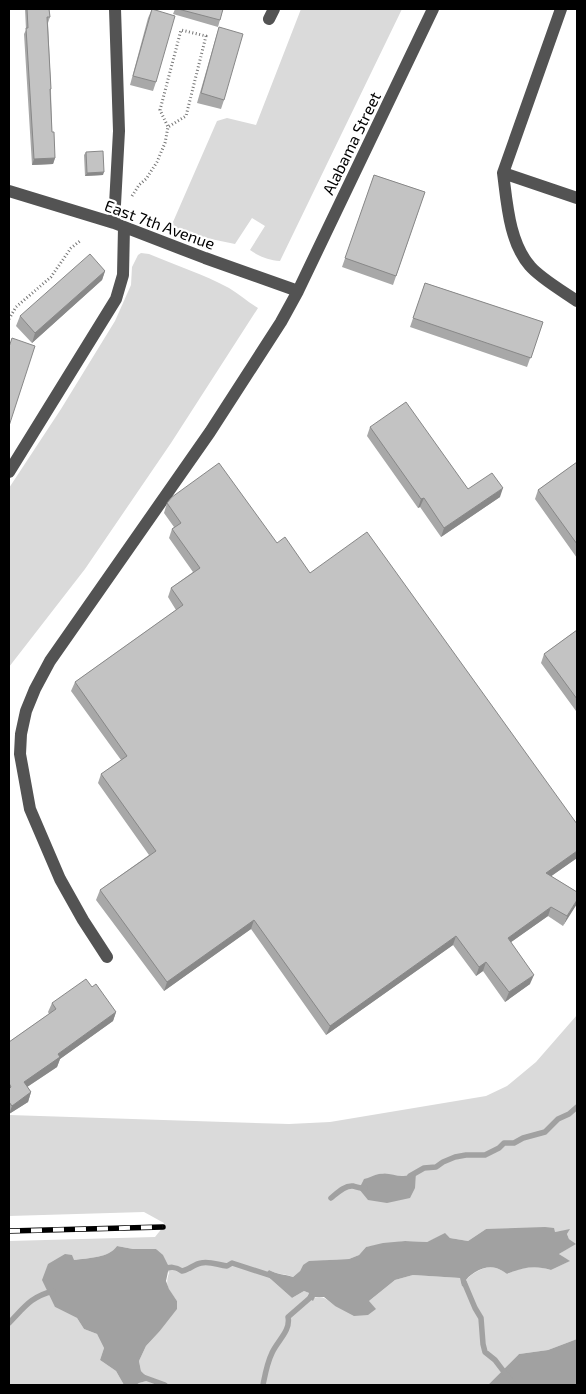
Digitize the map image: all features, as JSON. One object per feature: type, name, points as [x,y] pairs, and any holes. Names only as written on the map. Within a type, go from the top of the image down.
[{"type":"street","points":[[9,472],[116,299],[123,275],[119,225],[119,131],[115,9]]},
{"type":"street","name":"Alabama Street","points":[[107,957],[82,920],[60,879],[30,809],[20,754],[21,734],[26,711],[50,661],[210,432],[281,322],[298,291],[433,9]]},
{"type":"street","points":[[561,9],[503,173],[508,215],[519,248],[530,266],[577,301]]},
{"type":"street","points":[[503,173],[577,198]]},
{"type":"street","name":"East 7th Avenue","points":[[9,191],[119,225],[298,291]]},
{"type":"path","points":[[130,199],[157,162],[165,143],[168,127],[160,110],[181,30],[206,36],[186,116],[168,127]]},
{"type":"path","points":[[9,319],[16,307],[51,277],[71,248],[80,241]]},
{"type":"shaded area","points":[[301,9],[402,9],[280,261],[264,258],[250,250],[265,226],[252,218],[235,244],[206,238],[170,226],[217,121],[227,118],[256,125]]},
{"type":"shaded area","points":[[141,253],[149,254],[219,283],[233,290],[258,308],[171,443],[85,569],[9,667],[9,488],[61,409],[115,321],[131,285],[132,267]]},
{"type":"shaded area","points":[[577,1015],[577,1339],[548,1350],[519,1354],[488,1385],[136,1385],[149,1380],[141,1371],[139,1361],[146,1346],[159,1332],[177,1301],[167,1285],[169,1273],[156,1249],[133,1249],[117,1246],[104,1255],[74,1260],[55,1307],[77,1318],[84,1329],[97,1334],[104,1348],[100,1360],[116,1371],[124,1385],[9,1385],[9,1241],[155,1237],[164,1223],[144,1212],[9,1216],[9,1115],[289,1124],[330,1122],[486,1096],[507,1086],[536,1062]],"holes":[[[381,1173],[398,1177],[409,1175],[415,1178],[415,1188]],[[486,1229],[555,1232],[569,1230],[567,1234],[569,1239],[575,1244],[559,1254],[569,1261],[551,1270],[529,1267],[507,1274],[492,1267],[475,1272],[466,1280],[468,1286],[460,1278],[413,1275],[395,1280],[369,1301],[335,1306],[322,1297],[306,1300],[309,1293],[304,1291],[292,1298],[265,1274],[269,1270],[293,1277],[300,1271],[303,1265],[329,1260],[349,1259],[359,1255],[366,1247],[405,1241],[427,1242],[445,1234],[450,1238],[468,1241]]]},
{"type":"shaded area","points":[[415,1171],[415,1188],[410,1198],[387,1203],[368,1200],[359,1189],[364,1179],[375,1175],[384,1173],[405,1176]]},
{"type":"shaded area","points":[[554,1228],[555,1232],[570,1229],[567,1234],[569,1239],[576,1244],[559,1254],[570,1261],[551,1270],[529,1268],[507,1274],[496,1268],[484,1268],[475,1272],[466,1280],[467,1288],[462,1286],[460,1278],[413,1275],[395,1280],[369,1301],[376,1309],[368,1315],[354,1316],[335,1306],[324,1297],[315,1297],[313,1301],[310,1299],[306,1300],[309,1293],[304,1291],[292,1298],[265,1274],[269,1270],[293,1277],[309,1261],[349,1259],[359,1255],[366,1247],[383,1243],[427,1242],[445,1233],[450,1238],[468,1241],[486,1229]]},
{"type":"shaded area","points":[[117,1246],[133,1249],[156,1249],[163,1255],[169,1267],[166,1281],[177,1301],[177,1309],[146,1346],[139,1361],[141,1371],[150,1380],[136,1385],[124,1385],[116,1371],[100,1360],[104,1348],[97,1334],[84,1329],[77,1318],[55,1307],[42,1280],[48,1264],[65,1254],[72,1255],[74,1260],[92,1258],[109,1253]]},
{"type":"shaded area","points":[[577,1339],[577,1385],[488,1385],[519,1354],[548,1350]]},
{"type":"building","points":[[27,9],[49,9],[50,17],[47,17],[52,132],[54,132],[55,158],[34,159],[26,28],[28,28]]},
{"type":"building","points":[[152,9],[175,16],[156,82],[133,76]]},
{"type":"building","points":[[178,9],[223,9],[220,20]]},
{"type":"building","points":[[219,27],[243,34],[224,100],[201,93]]},
{"type":"building","points":[[103,151],[104,172],[87,173],[86,152]]},
{"type":"building","points":[[374,175],[425,192],[396,276],[345,258]]},
{"type":"building","points":[[90,254],[105,271],[35,333],[20,316]]},
{"type":"building","points":[[425,283],[543,322],[531,358],[413,318]]},
{"type":"building","points":[[12,338],[35,346],[9,426],[9,347]]},
{"type":"building","points":[[406,402],[468,489],[492,473],[503,488],[444,528],[424,498],[421,499],[370,427]]},
{"type":"building","points":[[577,462],[577,544],[538,490]]},
{"type":"building","points":[[219,463],[277,543],[285,537],[310,573],[367,532],[577,824],[577,851],[546,873],[577,892],[577,900],[567,916],[551,907],[508,938],[534,975],[509,992],[486,962],[479,967],[456,936],[330,1026],[254,920],[167,982],[100,890],[156,851],[101,774],[127,756],[75,682],[183,605],[171,588],[200,568],[172,529],[181,523],[167,503],[172,497]]},
{"type":"building","points":[[577,630],[577,699],[544,654]]},
{"type":"building","points":[[86,979],[92,987],[96,984],[116,1012],[58,1054],[60,1057],[24,1082],[31,1092],[12,1106],[9,1102],[9,1089],[11,1087],[9,1083],[9,1042],[56,1009],[52,1003]]},
{"type":"waterway","points":[[410,1176],[424,1168],[436,1167],[455,1157],[485,1155],[499,1148],[504,1143],[514,1143],[523,1138],[545,1132],[558,1119],[569,1114],[577,1107]]},
{"type":"waterway","points":[[331,1198],[347,1187],[365,1188]]},
{"type":"waterway","points":[[163,1269],[172,1267],[182,1271],[201,1263],[227,1266],[232,1263],[272,1276]]},
{"type":"waterway","points":[[464,1282],[481,1318],[485,1352],[495,1360],[514,1385]]},
{"type":"waterway","points":[[9,1323],[33,1300],[53,1291]]},
{"type":"waterway","points":[[263,1385],[266,1369],[274,1349],[286,1331],[288,1317],[311,1297]]},
{"type":"waterway","points":[[143,1377],[165,1385]]},
{"type":"railway","points":[[9,1231],[163,1227]]}]
